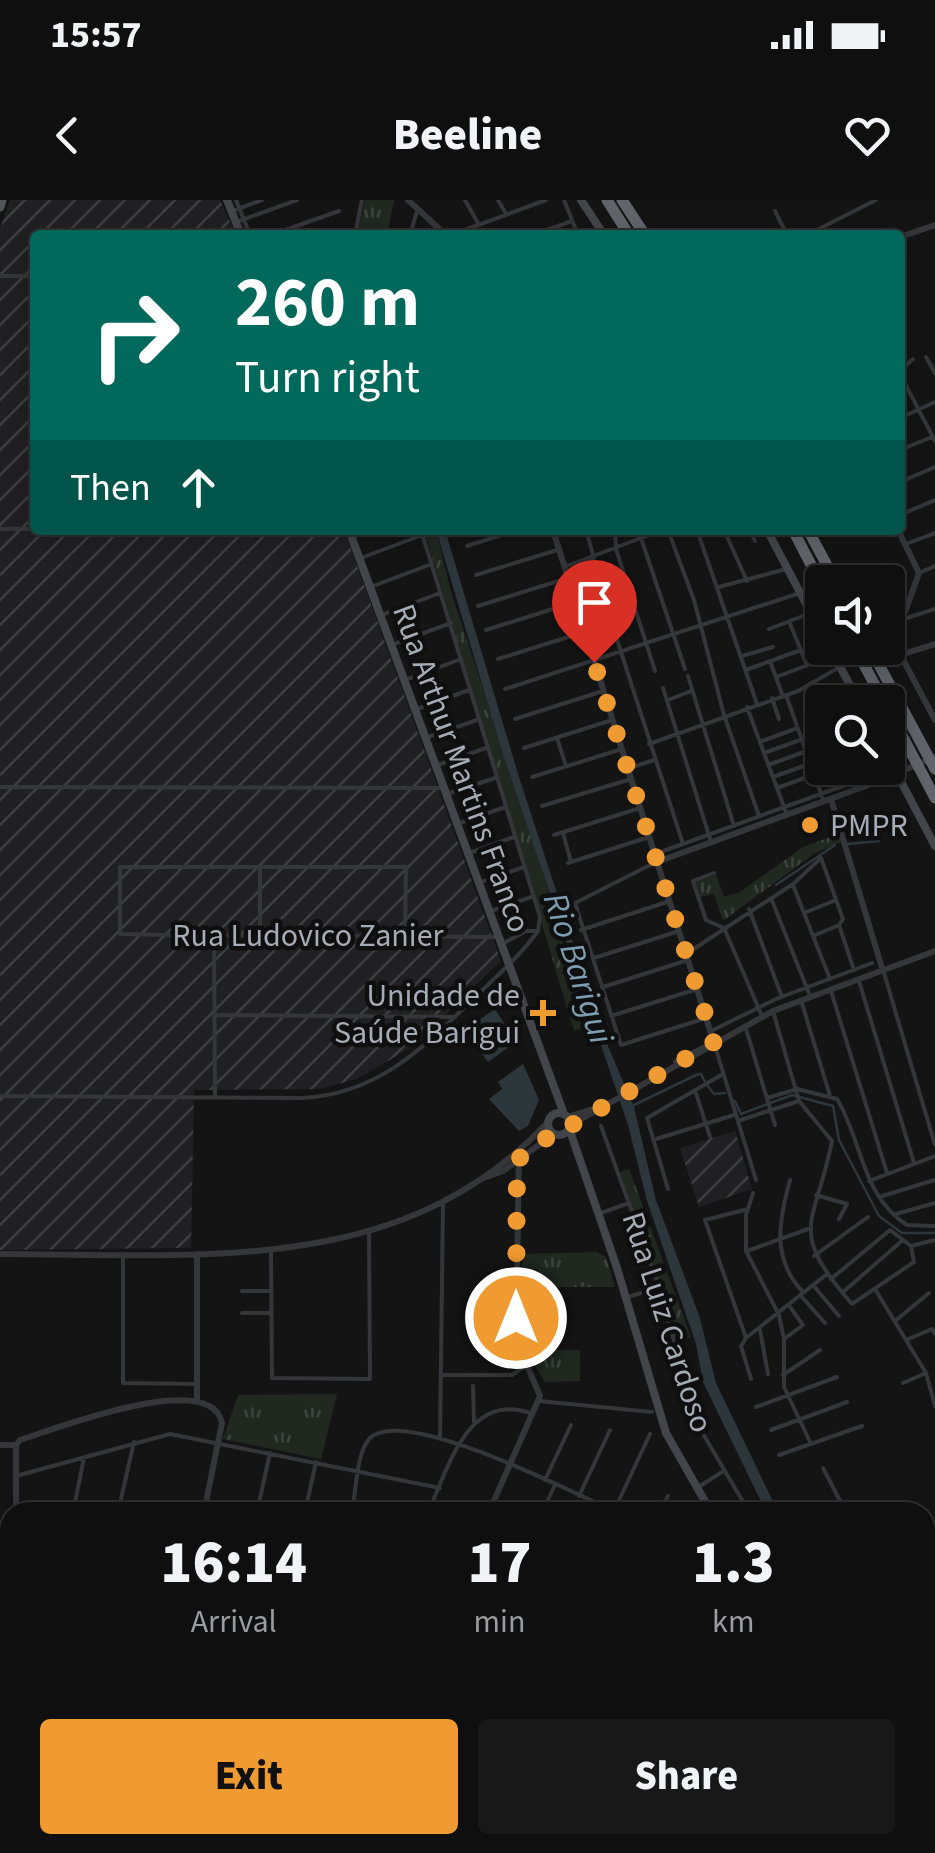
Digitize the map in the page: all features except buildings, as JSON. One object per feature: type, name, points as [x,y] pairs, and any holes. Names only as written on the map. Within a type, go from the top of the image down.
[{"type":"highway","points":[[606,200],[626,230]]},
{"type":"highway","points":[[622,200],[642,230]]},
{"type":"highway","points":[[795,535],[811,565]]},
{"type":"highway","points":[[811,535],[827,565]]},
{"type":"highway","points":[[879,665],[925,755],[935,798]]},
{"type":"highway","points":[[905,730],[925,755]]},
{"type":"main road","points":[[227,200],[239,230]]},
{"type":"main road","points":[[581,200],[601,230]]},
{"type":"main road","name":"Rua Arthur Martins Franco","points":[[351,535],[567,1121],[627,1297],[666,1434],[706,1502]]},
{"type":"main road","points":[[770,535],[805,600]]},
{"type":"main road","points":[[840,667],[850,685]]},
{"type":"main road","points":[[902,785],[935,846]]},
{"type":"main road","name":"Rua Arthur Martins Franco","points":[[550,1080],[548,1120],[576,1153]]},
{"type":"main road","points":[[548,1120],[567,1121]]},
{"type":"main road","points":[[556,1134],[567,1121]]},
{"type":"street","points":[[236,200],[242,205],[249,230]]},
{"type":"street","points":[[232,212],[262,200]]},
{"type":"street","points":[[236,222],[297,200]]},
{"type":"street","points":[[356,230],[362,200]]},
{"type":"street","points":[[465,200],[478,223]]},
{"type":"street","points":[[498,200],[505,212]]},
{"type":"street","points":[[461,230],[529,202],[546,200]]},
{"type":"street","points":[[564,200],[576,230]]},
{"type":"street","points":[[817,230],[876,200]]},
{"type":"street","points":[[410,230],[412,203]]},
{"type":"street","points":[[412,203],[443,230]]},
{"type":"street","points":[[285,230],[339,210]]},
{"type":"street","points":[[775,212],[784,230]]},
{"type":"street","points":[[547,230],[572,221]]},
{"type":"street","points":[[905,235],[935,225]]},
{"type":"street","points":[[0,276],[30,276]]},
{"type":"street","points":[[926,358],[935,373]]},
{"type":"street","points":[[905,368],[913,359]]},
{"type":"street","points":[[905,383],[934,439],[905,448]]},
{"type":"street","points":[[905,416],[935,402]]},
{"type":"street","points":[[905,480],[935,468]]},
{"type":"street","points":[[905,513],[935,500]]},
{"type":"street","points":[[0,529],[30,529]]},
{"type":"street","points":[[906,544],[935,533]]},
{"type":"street","points":[[359,559],[416,535]]},
{"type":"street","points":[[0,1096],[314,1097],[357,1088],[406,1062],[508,966],[538,930],[541,921],[534,896],[422,535]]},
{"type":"street","points":[[466,546],[502,535]]},
{"type":"street","points":[[554,535],[756,1180]]},
{"type":"street","points":[[587,535],[631,693],[684,844]]},
{"type":"street","points":[[615,535],[616,549],[655,671]]},
{"type":"street","points":[[564,567],[650,535]]},
{"type":"street","points":[[667,535],[702,627],[724,715],[759,816]]},
{"type":"street","points":[[699,535],[757,704]]},
{"type":"street","points":[[726,535],[747,582]]},
{"type":"street","points":[[752,535],[755,541]]},
{"type":"street","points":[[901,535],[919,573],[905,612]]},
{"type":"street","points":[[641,538],[685,669]]},
{"type":"street","points":[[476,575],[558,549]]},
{"type":"street","points":[[370,587],[429,564]]},
{"type":"street","points":[[919,573],[932,567],[935,578]]},
{"type":"street","points":[[719,588],[788,569]]},
{"type":"street","points":[[478,606],[568,578]]},
{"type":"street","points":[[505,689],[801,593]]},
{"type":"street","points":[[380,616],[440,594]]},
{"type":"street","points":[[486,630],[575,602]]},
{"type":"street","points":[[905,619],[935,609]]},
{"type":"street","points":[[769,629],[805,615]]},
{"type":"street","points":[[789,621],[805,660]]},
{"type":"street","points":[[391,646],[450,623]]},
{"type":"street","points":[[498,659],[584,632]]},
{"type":"street","points":[[905,654],[935,645]]},
{"type":"street","points":[[742,656],[773,646]]},
{"type":"street","points":[[746,670],[801,650]]},
{"type":"street","points":[[404,680],[461,660]]},
{"type":"street","points":[[768,765],[804,752],[770,661]]},
{"type":"street","points":[[905,664],[935,720]]},
{"type":"street","points":[[776,677],[807,665]]},
{"type":"street","points":[[649,744],[784,695],[840,667]]},
{"type":"street","points":[[688,676],[734,826]]},
{"type":"street","points":[[663,688],[710,839]]},
{"type":"street","points":[[414,710],[469,690]]},
{"type":"street","points":[[514,719],[603,691]]},
{"type":"street","points":[[668,700],[692,691]]},
{"type":"street","points":[[772,698],[778,719]]},
{"type":"street","points":[[746,707],[786,811]]},
{"type":"street","points":[[425,738],[477,720]]},
{"type":"street","points":[[524,748],[612,720]]},
{"type":"street","points":[[760,742],[795,728]]},
{"type":"street","points":[[557,738],[566,766]]},
{"type":"street","points":[[764,754],[800,740]]},
{"type":"street","points":[[435,766],[486,748]]},
{"type":"street","points":[[532,776],[622,749]]},
{"type":"street","points":[[628,769],[654,760]]},
{"type":"street","points":[[773,777],[805,765]]},
{"type":"street","points":[[0,787],[444,792],[495,778]]},
{"type":"street","points":[[777,788],[805,778]]},
{"type":"street","points":[[542,806],[631,779]]},
{"type":"street","points":[[818,785],[882,969],[935,1145]]},
{"type":"street","points":[[656,858],[870,785]]},
{"type":"street","points":[[456,824],[504,807]]},
{"type":"street","points":[[554,835],[640,808]]},
{"type":"street","points":[[706,1018],[621,1045],[575,902],[684,844],[710,839],[759,816],[786,811]]},
{"type":"street","points":[[562,832],[570,862],[650,837]]},
{"type":"street","points":[[467,854],[514,837]]},
{"type":"street","points":[[603,988],[687,957],[748,910],[793,884],[821,858],[844,920],[813,936]]},
{"type":"street","name":"Rua Ludovico Zanier","points":[[260,867],[120,867],[120,934],[405,936],[499,941]]},
{"type":"street","points":[[260,935],[260,867],[406,867],[405,936]]},
{"type":"street","points":[[478,883],[524,867]]},
{"type":"street","points":[[714,874],[694,880],[707,921],[724,928],[760,1012]]},
{"type":"street","points":[[793,884],[830,979]]},
{"type":"street","points":[[488,912],[534,896]]},
{"type":"street","points":[[771,898],[810,996]]},
{"type":"street","points":[[804,913],[836,900]]},
{"type":"street","points":[[581,930],[670,901]]},
{"type":"street","points":[[748,910],[782,996]]},
{"type":"street","points":[[839,925],[914,1163]]},
{"type":"street","points":[[499,941],[538,930]]},
{"type":"street","points":[[594,958],[679,931]]},
{"type":"street","points":[[214,935],[215,1097]]},
{"type":"street","points":[[567,1121],[604,1106],[666,1071],[745,1025],[782,996],[935,951]]},
{"type":"street","points":[[710,1031],[830,989],[872,963]]},
{"type":"street","points":[[610,1016],[697,989]]},
{"type":"street","points":[[830,989],[887,1173]]},
{"type":"street","points":[[801,1000],[830,1096],[841,1105],[879,1196],[908,1225],[935,1226]]},
{"type":"street","points":[[751,1379],[741,1346],[746,1338],[760,1330],[814,1285],[829,1276],[890,1230],[912,1246],[914,1262],[852,1304],[829,1276],[814,1256],[808,1229],[832,1141],[798,1095],[772,1010]]},
{"type":"street","points":[[215,1015],[455,1017]]},
{"type":"street","points":[[745,1025],[775,1125]]},
{"type":"street","points":[[668,1189],[648,1116],[724,1074]]},
{"type":"street","points":[[695,1090],[710,1138]]},
{"type":"street","points":[[738,1121],[769,1104],[798,1095],[830,1096]]},
{"type":"street","points":[[769,1104],[798,1095]]},
{"type":"street","points":[[653,1140],[735,1114]]},
{"type":"street","points":[[0,1254],[197,1254],[315,1246],[370,1232],[443,1200],[520,1147],[548,1120]]},
{"type":"street","name":"Rua Luiz Cardoso","points":[[601,1126],[659,1288],[696,1418],[743,1502]]},
{"type":"street","points":[[478,1179],[496,1175],[556,1134]]},
{"type":"street","points":[[494,1502],[539,1401],[539,1384],[516,1340],[520,1147]]},
{"type":"street","points":[[870,1180],[935,1156]]},
{"type":"street","points":[[790,1180],[778,1224],[779,1239],[789,1274],[825,1323]]},
{"type":"street","points":[[879,1196],[935,1180]]},
{"type":"street","points":[[753,1194],[748,1209],[746,1251],[779,1315],[787,1396],[811,1444]]},
{"type":"street","points":[[816,1194],[847,1204],[839,1220]]},
{"type":"street","points":[[440,1438],[443,1200]]},
{"type":"street","points":[[894,1215],[935,1202]]},
{"type":"street","points":[[599,1214],[630,1203]]},
{"type":"street","points":[[746,1338],[705,1220],[748,1209]]},
{"type":"street","points":[[814,1256],[868,1216]]},
{"type":"street","points":[[746,1251],[808,1229]]},
{"type":"street","points":[[270,1252],[272,1378],[370,1379],[370,1232]]},
{"type":"street","points":[[842,1292],[904,1240]]},
{"type":"street","points":[[912,1246],[935,1240]]},
{"type":"street","points":[[123,1254],[122,1383],[197,1384]]},
{"type":"street","points":[[197,1254],[197,1402]]},
{"type":"street","points":[[814,1285],[839,1316]]},
{"type":"street","points":[[627,1297],[659,1288]]},
{"type":"street","points":[[874,1289],[926,1372],[935,1406]]},
{"type":"street","points":[[242,1291],[271,1291]]},
{"type":"street","points":[[894,1321],[929,1293]]},
{"type":"street","points":[[784,1340],[803,1325],[789,1306]]},
{"type":"street","points":[[242,1312],[271,1313]]},
{"type":"street","points":[[906,1340],[932,1329],[935,1334]]},
{"type":"street","points":[[760,1330],[768,1374]]},
{"type":"street","points":[[782,1375],[820,1350]]},
{"type":"street","points":[[442,1375],[512,1376],[526,1365]]},
{"type":"street","points":[[903,1383],[926,1372]]},
{"type":"street","points":[[756,1407],[836,1377]]},
{"type":"street","points":[[473,1386],[474,1422]]},
{"type":"street","points":[[16,1502],[16,1445],[20,1440],[134,1406],[169,1400],[197,1402],[214,1408],[222,1416],[206,1502]]},
{"type":"street","points":[[539,1401],[652,1412]]},
{"type":"street","points":[[771,1430],[847,1402]]},
{"type":"street","points":[[433,1502],[460,1442],[474,1422],[500,1408],[534,1414]]},
{"type":"street","points":[[545,1480],[571,1425]]},
{"type":"street","points":[[779,1455],[862,1426]]},
{"type":"street","points":[[580,1496],[610,1430]]},
{"type":"street","points":[[354,1502],[366,1444],[378,1433],[460,1442],[593,1502]]},
{"type":"street","points":[[16,1476],[170,1434],[440,1488]]},
{"type":"street","points":[[619,1502],[650,1434]]},
{"type":"street","points":[[120,1502],[134,1442]]},
{"type":"street","points":[[0,1445],[16,1445]]},
{"type":"street","points":[[260,1502],[270,1453]]},
{"type":"street","points":[[75,1502],[85,1457]]},
{"type":"street","points":[[307,1502],[316,1462]]},
{"type":"street","points":[[823,1468],[842,1502]]},
{"type":"street","points":[[697,1488],[724,1471]]},
{"type":"street","points":[[547,1502],[555,1485]]},
{"type":"street","points":[[665,1502],[668,1496]]},
{"type":"shaded area","points":[[10,200],[220,200],[234,230],[30,230],[30,535],[346,535],[501,961],[412,1047],[357,1079],[320,1089],[194,1090],[191,1248],[0,1250],[0,229]]},
{"type":"shaded area","points":[[735,1131],[752,1189],[699,1207],[680,1148]]},
{"type":"green space","points":[[365,200],[394,200],[388,230],[358,230]]},
{"type":"green space","points":[[425,535],[437,535],[451,592],[537,851],[588,1027],[574,1031]]},
{"type":"green space","points":[[838,834],[841,842],[815,853],[723,921],[714,894],[701,897],[696,882],[716,875],[724,897],[740,892],[803,847]]},
{"type":"green space","points":[[629,1169],[691,1337],[676,1341],[620,1172]]},
{"type":"green space","points":[[597,1252],[606,1257],[615,1287],[522,1287],[522,1254]]},
{"type":"green space","points":[[580,1350],[580,1381],[545,1382],[526,1353]]},
{"type":"green space","points":[[337,1394],[321,1459],[223,1439],[238,1395]]},
{"type":"water","name":"Rio Barigui","points":[[437,535],[446,535],[519,777],[604,1037],[634,1107],[656,1200],[700,1318],[716,1383],[773,1502],[761,1502],[703,1382],[696,1344],[647,1201],[628,1125],[503,754]]},
{"type":"water","points":[[495,1009],[516,1042],[488,1062],[464,1030]]},
{"type":"water","points":[[523,1064],[539,1100],[528,1126],[519,1131],[489,1099],[502,1089],[498,1082]]},
{"type":"waterway","points":[[848,844],[879,841]]},
{"type":"waterway","points":[[776,885],[835,845]]},
{"type":"waterway","points":[[634,1105],[696,1075],[701,1074],[705,1082]]},
{"type":"waterway","points":[[707,1085],[714,1094],[725,1093]]},
{"type":"waterway","points":[[735,1101],[741,1114],[792,1095],[833,1106],[839,1140],[879,1216],[902,1233],[935,1233]]},
{"type":"place","name":"PMPR","points":[[810,825]]},
{"type":"place","name":"Unidade de Saúde Barigui","points":[[543,1013]]},
{"type":"route","points":[[516,1318],[517,1160],[544,1139],[564,1134],[570,1126],[714,1042],[594,662]]}]
